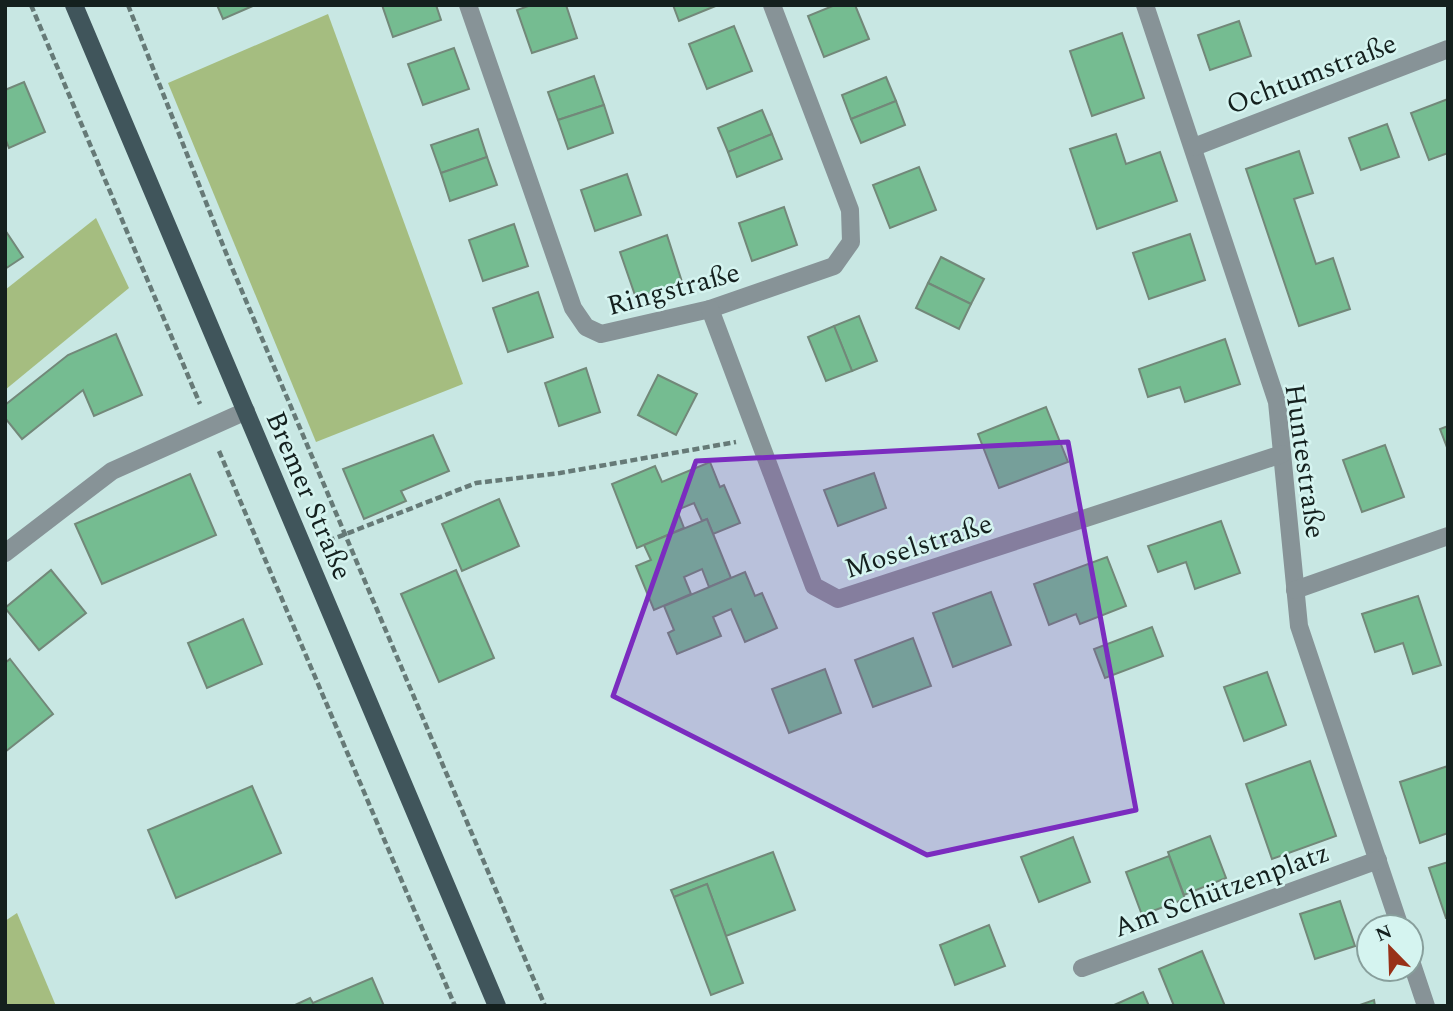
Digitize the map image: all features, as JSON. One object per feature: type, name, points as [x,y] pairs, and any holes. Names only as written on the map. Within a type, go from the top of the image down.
[{"type":"main road","name":"Bremer Straße","points":[[74,5],[497,1006]]},
{"type":"street","name":"Ringstraße","points":[[468,5],[573,308],[586,327],[601,334],[710,309],[834,265],[850,242],[850,210],[772,5]]},
{"type":"street","name":"Huntestraße","points":[[1145,5],[1277,402],[1299,626],[1395,913]]},
{"type":"street","name":"Ochtumstraße","points":[[1194,147],[1448,49]]},
{"type":"street","name":"Moselstraße","points":[[710,309],[814,586],[838,599],[1282,454]]},
{"type":"street","points":[[5,553],[111,471],[246,411]]},
{"type":"street","points":[[1295,590],[1448,536]]},
{"type":"street","name":"Am Schützenplatz","points":[[1082,968],[1378,860]]},
{"type":"street","points":[[1418,983],[1426,1006]]},
{"type":"path","points":[[31,5],[455,1006]]},
{"type":"path","points":[[128,5],[230,264],[545,1006]]},
{"type":"path","points":[[303,551],[476,483],[560,473],[757,439]]},
{"type":"highlighted area","points":[[1068,442],[1136,810],[927,855],[613,696],[696,461]]},
{"type":"green space","points":[[328,14],[463,384],[316,442],[168,83]]},
{"type":"green space","points":[[96,218],[129,288],[5,390],[5,290]]},
{"type":"green space","points":[[17,913],[56,1006],[5,1006],[5,921]]},
{"type":"building","points":[[217,5],[255,5],[223,19]]},
{"type":"building","points":[[382,5],[436,5],[441,20],[393,37]]},
{"type":"building","points":[[531,5],[566,5],[577,38],[532,53],[517,10]]},
{"type":"building","points":[[673,5],[718,5],[679,21]]},
{"type":"building","points":[[835,5],[855,5],[869,39],[824,57],[808,16]]},
{"type":"building","points":[[1239,21],[1251,56],[1210,70],[1198,35]]},
{"type":"building","points":[[734,26],[752,71],[707,89],[689,44]]},
{"type":"building","points":[[1122,33],[1144,98],[1092,116],[1070,51]]},
{"type":"building","points":[[454,48],[469,89],[423,105],[408,64]]},
{"type":"building","points":[[594,76],[604,105],[558,120],[548,92]]},
{"type":"building","points":[[886,77],[896,101],[851,119],[842,95]]},
{"type":"building","points":[[24,82],[45,132],[9,148],[5,138],[5,90]]},
{"type":"building","points":[[1448,99],[1448,153],[1429,160],[1411,113]]},
{"type":"building","points":[[896,101],[905,125],[861,143],[851,119]]},
{"type":"building","points":[[604,105],[613,133],[568,149],[558,120]]},
{"type":"building","points":[[762,110],[772,134],[728,152],[718,128]]},
{"type":"building","points":[[1387,124],[1399,157],[1361,170],[1349,138]]},
{"type":"building","points":[[478,129],[487,157],[441,173],[431,145]]},
{"type":"building","points":[[772,134],[782,159],[737,177],[728,152]]},
{"type":"building","points":[[1116,134],[1126,164],[1160,152],[1177,201],[1097,229],[1070,149]]},
{"type":"building","points":[[1299,151],[1313,193],[1294,199],[1316,264],[1333,258],[1350,309],[1299,326],[1246,169]]},
{"type":"building","points":[[487,157],[497,185],[450,201],[441,173]]},
{"type":"building","points":[[919,167],[936,210],[890,228],[873,185]]},
{"type":"building","points":[[627,174],[641,215],[595,231],[581,190]]},
{"type":"building","points":[[784,207],[797,245],[752,261],[739,223]]},
{"type":"building","points":[[514,224],[528,266],[483,281],[469,240]]},
{"type":"building","points":[[5,230],[23,257],[5,269]]},
{"type":"building","points":[[1190,234],[1205,280],[1149,299],[1133,253]]},
{"type":"building","points":[[667,235],[682,282],[636,298],[620,252]]},
{"type":"building","points":[[941,257],[984,279],[971,304],[928,283]]},
{"type":"building","points":[[928,283],[971,304],[959,329],[916,308]]},
{"type":"building","points":[[538,292],[553,337],[508,352],[493,308]]},
{"type":"building","points":[[859,316],[877,361],[852,371],[834,326]]},
{"type":"building","points":[[834,326],[852,371],[826,381],[808,337]]},
{"type":"building","points":[[116,334],[142,395],[94,416],[83,390],[22,439],[5,418],[5,405],[68,355]]},
{"type":"building","points":[[1225,339],[1240,384],[1185,402],[1180,387],[1148,397],[1139,369]]},
{"type":"building","points":[[586,368],[600,412],[559,426],[545,383]]},
{"type":"building","points":[[658,375],[697,394],[676,435],[638,415]]},
{"type":"building","points":[[1046,407],[1068,462],[999,488],[978,434]]},
{"type":"building","points":[[1448,426],[1448,450],[1440,429]]},
{"type":"building","points":[[433,435],[449,471],[401,491],[406,501],[364,519],[343,469]]},
{"type":"building","points":[[1385,445],[1404,497],[1362,512],[1343,460]]},
{"type":"building","points":[[710,462],[720,487],[724,485],[740,523],[713,534],[707,519],[702,521],[694,503],[677,510],[684,528],[637,548],[612,484],[655,466],[662,482]]},
{"type":"building","points":[[874,473],[886,508],[838,526],[824,490]]},
{"type":"building","points":[[190,474],[216,535],[102,584],[75,524]]},
{"type":"building","points":[[499,499],[519,546],[462,571],[442,524]]},
{"type":"building","points":[[707,519],[731,578],[709,587],[702,569],[684,577],[691,594],[654,610],[636,566],[651,560],[644,545]]},
{"type":"building","points":[[1221,521],[1240,573],[1195,589],[1186,562],[1158,572],[1148,546]]},
{"type":"building","points":[[1107,557],[1126,606],[1080,624],[1076,614],[1049,625],[1034,584]]},
{"type":"building","points":[[51,570],[86,613],[39,650],[5,608]]},
{"type":"building","points":[[456,570],[494,658],[439,682],[401,594]]},
{"type":"building","points":[[745,572],[755,596],[762,593],[777,628],[745,642],[731,609],[713,617],[721,636],[677,654],[668,633],[674,630],[664,606]]},
{"type":"building","points":[[991,592],[1011,645],[953,667],[933,613]]},
{"type":"building","points":[[1418,596],[1441,665],[1413,674],[1403,643],[1375,652],[1362,614]]},
{"type":"building","points":[[243,619],[262,664],[207,688],[188,643]]},
{"type":"building","points":[[1152,627],[1163,656],[1105,678],[1094,649]]},
{"type":"building","points":[[913,638],[931,686],[873,707],[855,660]]},
{"type":"building","points":[[10,659],[53,714],[5,752],[5,663]]},
{"type":"building","points":[[825,669],[841,713],[789,733],[772,689]]},
{"type":"building","points":[[1267,672],[1286,725],[1244,741],[1224,687]]},
{"type":"building","points":[[1310,761],[1336,836],[1272,859],[1246,784]]},
{"type":"building","points":[[1448,766],[1448,833],[1420,843],[1400,782]]},
{"type":"building","points":[[252,786],[281,853],[176,898],[148,830]]},
{"type":"building","points":[[1210,836],[1226,878],[1184,895],[1168,852]]},
{"type":"building","points":[[1073,837],[1090,882],[1039,902],[1021,857]]},
{"type":"building","points":[[773,852],[795,910],[726,936],[707,884],[674,897],[671,890]]},
{"type":"building","points":[[1169,856],[1185,899],[1142,915],[1126,872]]},
{"type":"building","points":[[1448,862],[1448,918],[1446,918],[1429,868]]},
{"type":"building","points":[[707,884],[743,983],[711,995],[674,897]]},
{"type":"building","points":[[1340,901],[1355,946],[1315,959],[1300,914]]},
{"type":"building","points":[[989,925],[1005,966],[955,985],[940,945]]},
{"type":"building","points":[[1202,951],[1225,1006],[1174,1006],[1159,969]]},
{"type":"building","points":[[372,978],[384,1006],[293,1006],[310,998],[313,1003]]},
{"type":"building","points":[[1143,992],[1149,1006],[1112,1006]]},
{"type":"building","points":[[1374,1000],[1375,1006],[1357,1006]]}]
